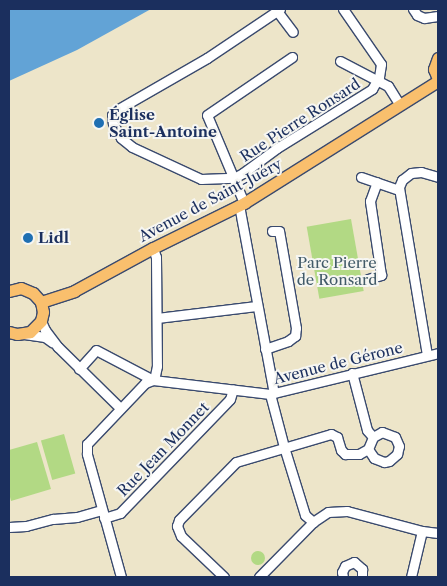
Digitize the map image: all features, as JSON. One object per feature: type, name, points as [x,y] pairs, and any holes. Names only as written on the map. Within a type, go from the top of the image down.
[{"type":"main road","points":[[438,58],[434,69],[438,80]]},
{"type":"main road","name":"Avenue de Saint-Juéry","points":[[41,302],[62,296],[242,204],[438,80]]},
{"type":"main road","points":[[9,291],[21,288],[33,292],[41,302],[43,312],[41,321],[30,332],[23,334],[9,332]]},
{"type":"street","points":[[343,9],[381,64],[376,81]]},
{"type":"street","points":[[413,9],[417,15],[424,18],[438,16]]},
{"type":"street","points":[[234,178],[201,179],[132,147],[121,138],[113,124],[112,115],[207,58],[278,10],[293,32]]},
{"type":"street","points":[[292,57],[207,115],[234,178],[242,204],[256,306],[272,394],[284,447],[305,515],[313,522]]},
{"type":"street","points":[[340,61],[388,86],[400,105]]},
{"type":"street","name":"Rue Pierre Ronsard","points":[[234,178],[277,148],[372,88],[376,81]]},
{"type":"street","points":[[427,355],[399,190],[402,180],[411,173],[421,172],[438,177]]},
{"type":"street","points":[[361,177],[399,190]]},
{"type":"street","points":[[368,279],[381,275],[370,201],[377,182]]},
{"type":"street","points":[[265,349],[288,341],[295,336],[296,328],[279,231],[272,231]]},
{"type":"street","points":[[120,577],[87,454],[88,444],[145,383],[153,380],[158,366],[156,257],[153,248]]},
{"type":"street","points":[[157,318],[256,306]]},
{"type":"street","points":[[41,321],[45,330],[58,347]]},
{"type":"street","points":[[23,334],[45,337],[58,347],[120,408]]},
{"type":"street","name":"Avenue de Gérone","points":[[79,368],[96,350],[153,380],[272,394],[438,353]]},
{"type":"street","points":[[352,373],[368,430],[373,437]]},
{"type":"street","name":"Rue Jean Monnet","points":[[9,527],[26,526],[53,519],[120,513],[230,399],[234,389]]},
{"type":"street","points":[[224,577],[181,536],[177,526],[180,520],[236,462],[331,434],[337,437],[341,450],[346,454],[359,454],[368,449],[373,437],[382,432],[395,437],[399,446],[397,454],[389,461],[384,462],[374,458],[368,449]]},
{"type":"street","points":[[259,577],[313,522],[328,512],[347,511],[422,531],[438,533]]},
{"type":"street","points":[[410,577],[422,531]]},
{"type":"street","points":[[343,577],[342,572],[345,566],[354,562],[362,569],[362,577]]},
{"type":"green space","name":"Parc Pierre de Ronsard","points":[[351,219],[364,291],[319,299],[307,227]]},
{"type":"green space","points":[[64,434],[75,473],[52,480],[41,441]]},
{"type":"green space","points":[[37,442],[51,489],[11,501],[9,493],[9,450]]},
{"type":"green space","points":[[258,551],[263,553],[265,558],[263,563],[258,565],[253,563],[251,558],[253,553]]},
{"type":"water","points":[[9,9],[151,9],[77,50],[9,81]]},
{"type":"place","name":"Église Saint-Antoine","points":[[99,123]]},
{"type":"place","name":"Lidl","points":[[28,238]]}]
